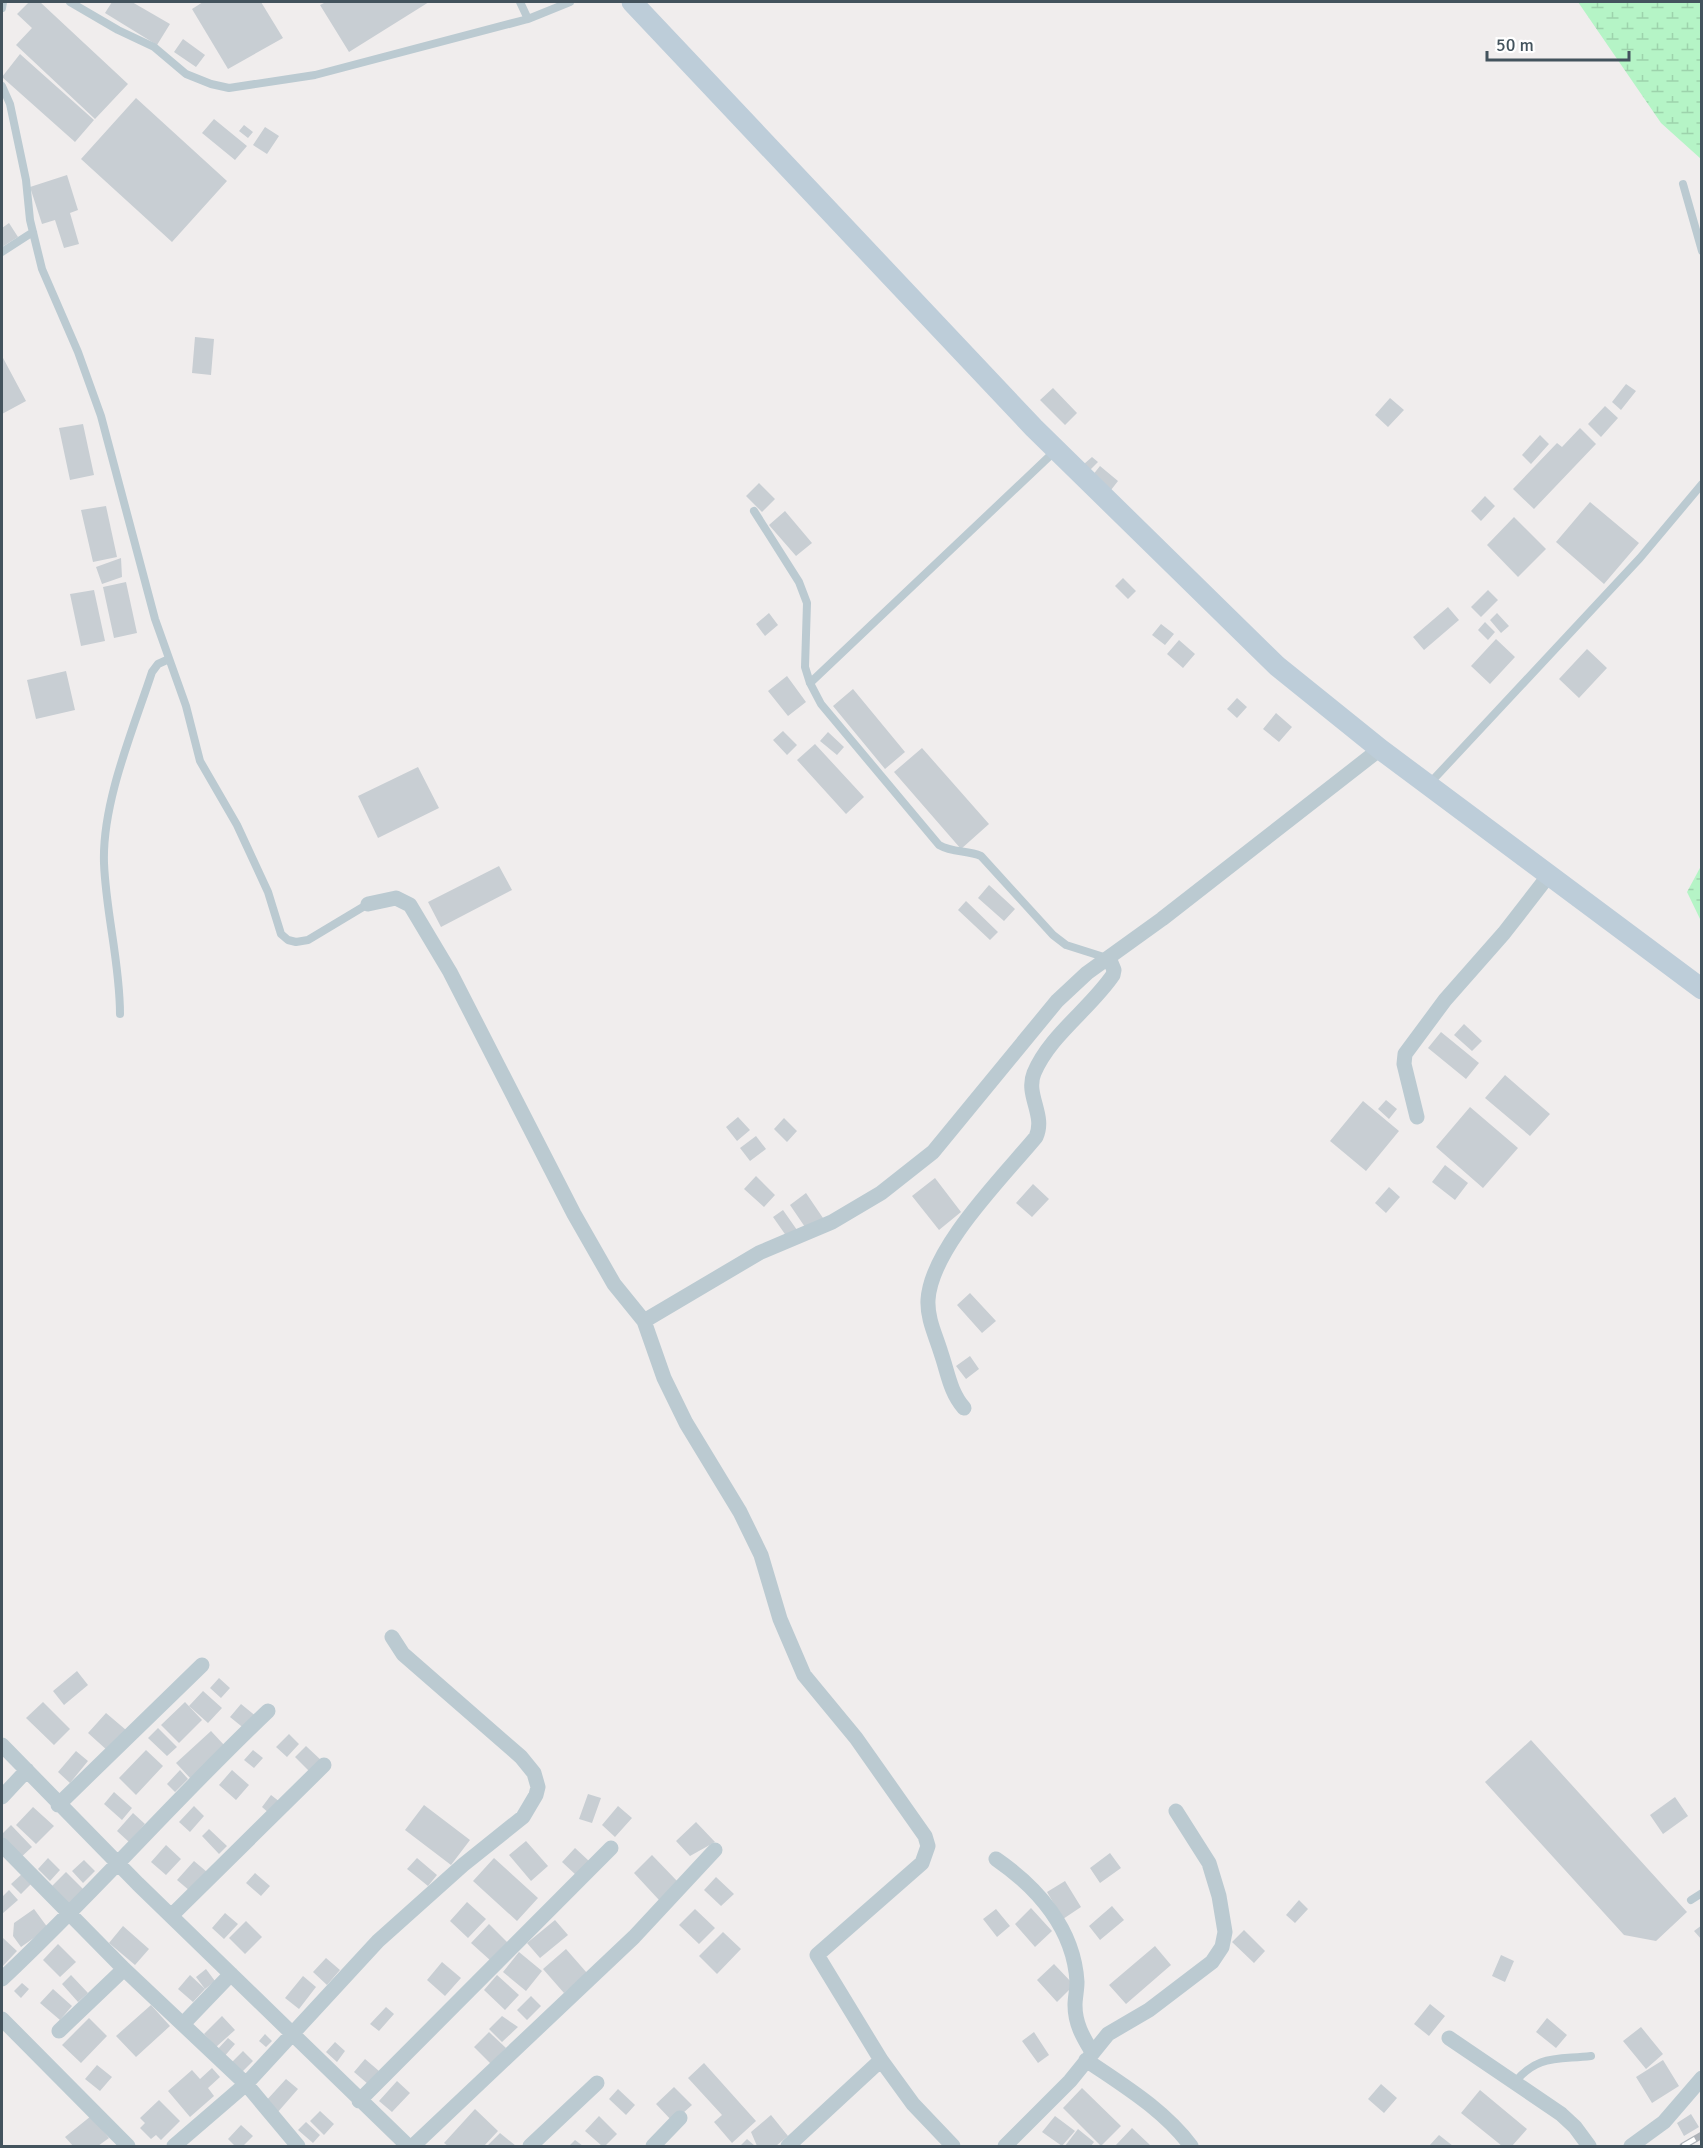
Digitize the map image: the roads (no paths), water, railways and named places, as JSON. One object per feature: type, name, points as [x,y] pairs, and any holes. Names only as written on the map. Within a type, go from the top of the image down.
[{"type":"street","points":[[632,2],[1056,450],[1277,666],[1380,748],[1701,989]]},
{"type":"street","points":[[644,1321],[759,1253],[832,1221],[881,1193],[933,1152],[1057,1001],[1087,973],[1380,748]]},
{"type":"street","points":[[1417,1117],[1404,1064],[1405,1054],[1445,1000],[1504,933],[1549,875]]},
{"type":"street","points":[[368,904],[396,898],[410,905],[450,972],[574,1214],[615,1284],[644,1321],[664,1378],[686,1423],[717,1470],[761,1555],[780,1619],[804,1675],[856,1738],[925,1836],[928,1846],[922,1863],[817,1955],[829,1979],[881,2060],[913,2104],[953,2146]]},
{"type":"street","points":[[964,1408],[956,1399],[949,1382],[930,1320],[928,1302],[930,1285],[944,1251],[1036,1137],[1040,1128],[1031,1083],[1034,1073],[1046,1052],[1113,975],[1114,970],[1109,958]]},
{"type":"street","points":[[174,2146],[246,2084],[378,1941],[454,1873],[523,1817],[536,1795],[538,1787],[534,1773],[521,1757],[403,1654],[392,1637]]},
{"type":"street","points":[[58,1805],[202,1665]]},
{"type":"street","points":[[2,1979],[70,1915],[116,1862],[177,1799],[268,1711]]},
{"type":"street","points":[[2,1744],[58,1805],[359,2101],[408,2146]]},
{"type":"street","points":[[171,1916],[324,1765]]},
{"type":"street","points":[[2,1797],[27,1770]]},
{"type":"street","points":[[1005,2146],[1070,2081],[1089,2056],[1119,2025],[1149,2010],[1212,1962],[1222,1947],[1225,1932],[1219,1896],[1209,1863],[1176,1811]]},
{"type":"street","points":[[2,1845],[124,1969],[246,2084],[298,2146]]},
{"type":"street","points":[[359,2101],[611,1848]]},
{"type":"street","points":[[413,2146],[634,1936],[715,1850]]},
{"type":"street","points":[[996,1859],[1038,1894],[1057,1917],[1068,1944],[1077,1982],[1077,2024],[1089,2056],[1148,2101],[1184,2144]]},
{"type":"street","points":[[59,2031],[124,1969]]},
{"type":"street","points":[[183,2024],[231,1974]]},
{"type":"street","points":[[2,2019],[128,2146]]},
{"type":"street","points":[[1449,2038],[1561,2114],[1575,2127],[1589,2146]]},
{"type":"street","points":[[788,2146],[881,2060]]},
{"type":"street","points":[[1631,2146],[1664,2122],[1701,2078]]},
{"type":"street","points":[[530,2146],[597,2083]]},
{"type":"street","points":[[653,2146],[680,2118]]},
{"type":"lane","points":[[2,8],[3,2]]},
{"type":"lane","points":[[70,2],[118,30],[154,47],[186,74],[229,88],[315,75],[528,19],[570,2]]},
{"type":"lane","points":[[519,2],[528,19]]},
{"type":"lane","points":[[2,86],[9,104],[26,180],[33,232],[42,269],[78,352],[101,416],[155,619],[200,761],[246,844],[268,892],[281,934],[296,942],[308,940],[368,904]]},
{"type":"lane","points":[[1683,184],[1701,250]]},
{"type":"lane","points":[[2,252],[33,232]]},
{"type":"lane","points":[[810,683],[1056,450]]},
{"type":"lane","points":[[1429,784],[1632,567],[1701,484]]},
{"type":"lane","points":[[754,511],[799,582],[807,603],[805,667],[821,704],[939,845],[948,850],[970,852],[981,856],[1053,935],[1066,945],[1109,958]]},
{"type":"lane","points":[[120,1014],[120,984],[104,862],[108,823],[112,801],[152,672],[158,664],[169,658]]},
{"type":"lane","points":[[1691,1900],[1701,1893]]},
{"type":"lane","points":[[1514,2084],[1527,2067],[1537,2062],[1591,2056]]},
{"type":"railway","points":[[1683,2146],[1702,2135]]}]
